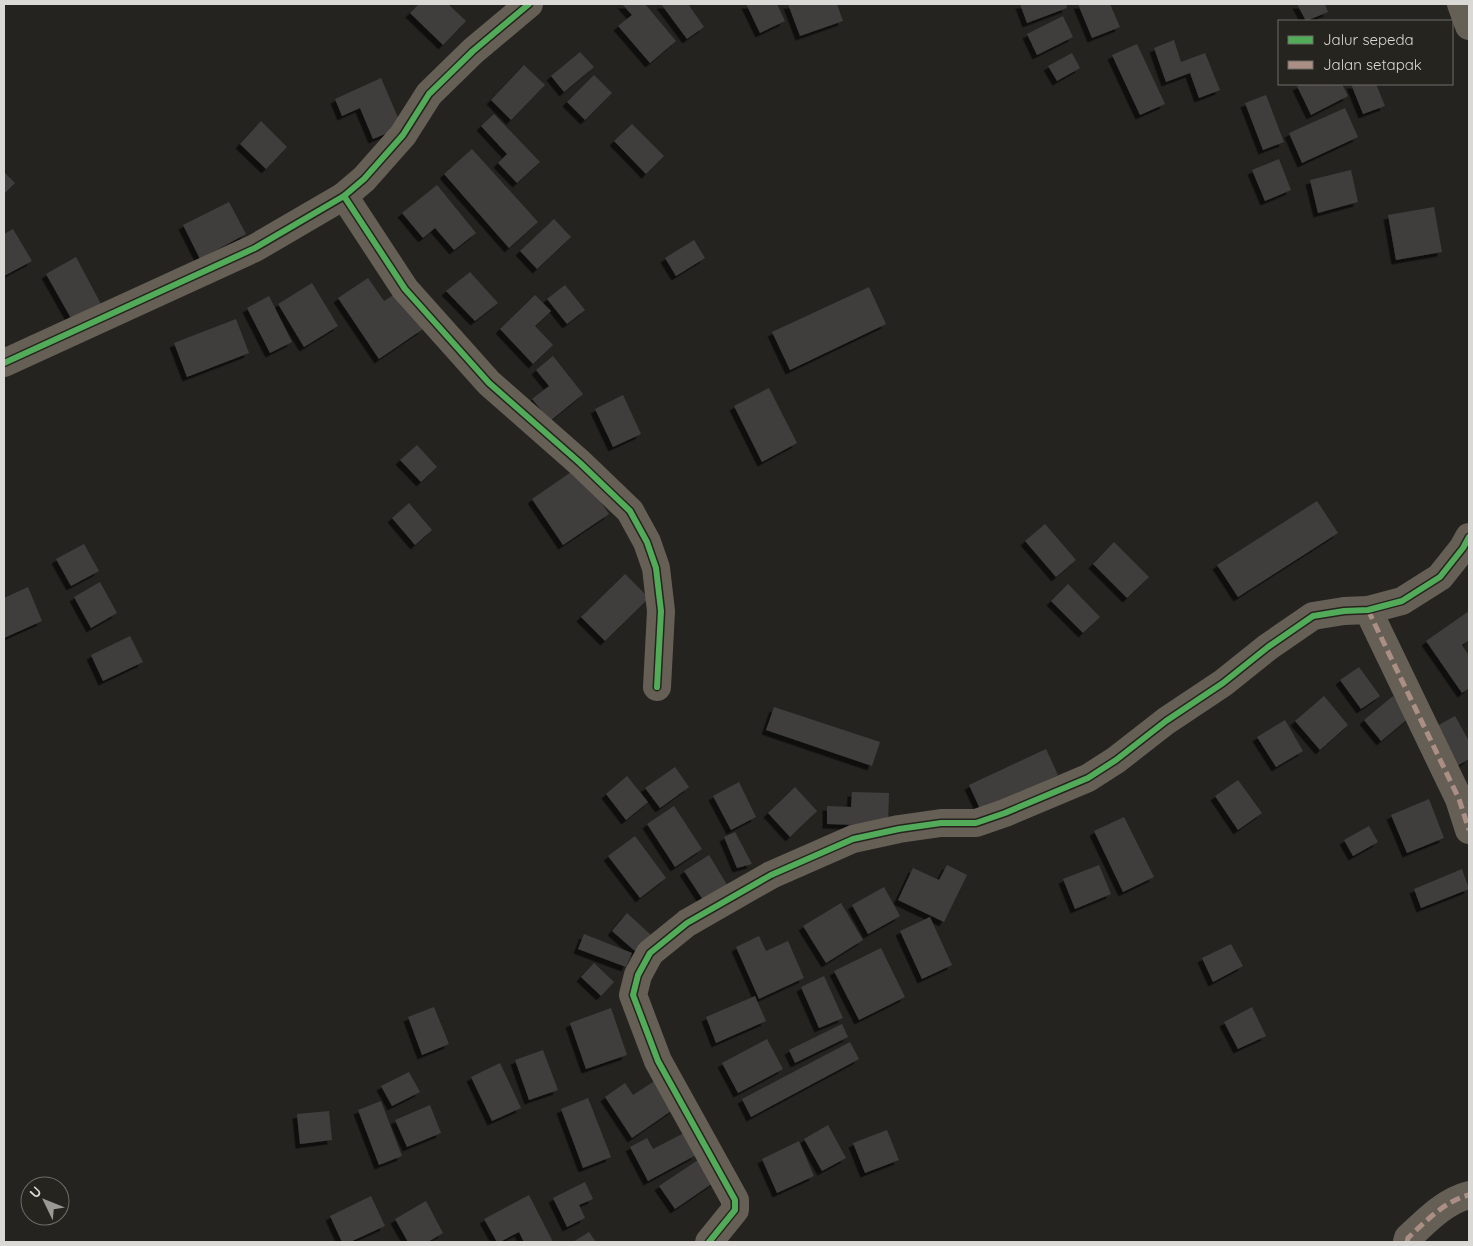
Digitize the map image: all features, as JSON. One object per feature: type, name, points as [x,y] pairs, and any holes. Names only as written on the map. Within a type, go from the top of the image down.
[{"type":"street","points":[[4,363],[256,248],[344,196],[364,180],[403,136],[429,94],[473,51],[529,4]]},
{"type":"street","points":[[1462,4],[1469,26]]},
{"type":"street","points":[[344,196],[405,289],[489,383],[580,463],[630,512],[647,542],[656,568],[661,611],[657,687]]},
{"type":"street","points":[[709,1242],[736,1210],[735,1200],[658,1061],[641,1010],[633,995],[638,975],[650,953],[687,923],[771,875],[853,839],[899,829],[941,823],[976,823],[1005,813],[1088,778],[1116,760],[1166,721],[1313,616],[1344,611],[1368,610],[1402,602],[1440,577],[1463,548],[1469,537]]},
{"type":"street","points":[[1368,610],[1459,799],[1469,830]]},
{"type":"street","points":[[1407,1242],[1408,1238],[1431,1217],[1457,1198],[1469,1195]]},
{"type":"building","points":[[419,4],[448,4],[466,21],[443,45],[410,13]]},
{"type":"building","points":[[622,4],[645,4],[676,41],[650,63],[618,26],[632,15]]},
{"type":"building","points":[[661,4],[688,4],[704,27],[687,39]]},
{"type":"building","points":[[746,4],[777,4],[785,21],[760,33]]},
{"type":"building","points":[[788,4],[837,4],[843,21],[800,36]]},
{"type":"building","points":[[1020,4],[1066,4],[1067,8],[1027,23]]},
{"type":"building","points":[[1078,4],[1110,4],[1120,27],[1092,38]]},
{"type":"building","points":[[1297,4],[1325,4],[1328,12],[1305,20]]},
{"type":"building","points":[[1063,16],[1073,37],[1037,55],[1027,34]]},
{"type":"building","points":[[1174,40],[1181,62],[1205,53],[1220,90],[1199,98],[1190,73],[1166,82],[1154,48]]},
{"type":"building","points":[[1137,44],[1165,104],[1140,115],[1112,55]]},
{"type":"building","points":[[580,52],[594,67],[564,92],[551,76]]},
{"type":"building","points":[[1072,53],[1080,68],[1057,81],[1048,66]]},
{"type":"building","points":[[524,65],[545,85],[511,120],[491,100]]},
{"type":"building","points":[[594,75],[612,93],[585,120],[567,102]]},
{"type":"building","points":[[381,78],[402,127],[373,139],[360,108],[342,116],[335,99]]},
{"type":"building","points":[[1342,85],[1348,96],[1311,115],[1297,86]]},
{"type":"building","points":[[1351,85],[1376,85],[1385,106],[1363,114]]},
{"type":"building","points":[[1266,95],[1284,142],[1263,150],[1245,103]]},
{"type":"building","points":[[1345,108],[1358,137],[1302,163],[1289,133]]},
{"type":"building","points":[[494,114],[540,162],[517,183],[498,163],[507,154],[481,126]]},
{"type":"building","points":[[261,121],[287,147],[266,169],[240,144]]},
{"type":"building","points":[[632,124],[664,156],[646,174],[614,141]]},
{"type":"building","points":[[472,149],[538,222],[509,248],[444,174]]},
{"type":"building","points":[[1279,159],[1291,190],[1265,201],[1252,170]]},
{"type":"building","points":[[1351,170],[1358,202],[1318,213],[1310,180]]},
{"type":"building","points":[[4,172],[15,183],[4,194]]},
{"type":"building","points":[[437,185],[476,233],[454,250],[435,228],[423,238],[402,213]]},
{"type":"building","points":[[229,202],[246,234],[200,259],[183,225]]},
{"type":"building","points":[[1434,207],[1442,252],[1396,260],[1388,215]]},
{"type":"building","points":[[554,219],[571,237],[537,269],[520,251]]},
{"type":"building","points":[[13,229],[32,261],[4,276],[4,234]]},
{"type":"building","points":[[694,240],[705,258],[676,276],[665,258]]},
{"type":"building","points":[[76,257],[101,304],[72,320],[46,274]]},
{"type":"building","points":[[470,272],[498,303],[475,321],[446,291]]},
{"type":"building","points":[[368,278],[384,301],[398,292],[423,329],[379,359],[338,298]]},
{"type":"building","points":[[312,283],[338,326],[304,347],[278,304]]},
{"type":"building","points":[[565,285],[585,310],[567,324],[547,299]]},
{"type":"building","points":[[869,287],[886,324],[790,370],[772,332]]},
{"type":"building","points":[[535,295],[551,311],[535,326],[553,345],[533,364],[500,329]]},
{"type":"building","points":[[269,296],[292,342],[270,353],[247,308]]},
{"type":"building","points":[[236,319],[249,353],[187,377],[174,343]]},
{"type":"building","points":[[553,356],[583,394],[550,421],[532,399],[549,386],[536,370]]},
{"type":"building","points":[[769,388],[797,443],[762,462],[734,406]]},
{"type":"building","points":[[623,395],[641,434],[613,447],[595,409]]},
{"type":"building","points":[[417,445],[437,467],[421,482],[400,460]]},
{"type":"building","points":[[577,468],[609,514],[563,545],[532,499]]},
{"type":"building","points":[[1317,501],[1338,533],[1238,597],[1217,565]]},
{"type":"building","points":[[409,503],[432,530],[415,545],[392,518]]},
{"type":"building","points":[[1045,524],[1076,560],[1056,577],[1025,541]]},
{"type":"building","points":[[1114,542],[1149,577],[1127,598],[1093,564]]},
{"type":"building","points":[[84,544],[99,571],[71,586],[56,559]]},
{"type":"building","points":[[625,574],[649,598],[605,641],[581,617]]},
{"type":"building","points":[[100,582],[117,613],[91,628],[74,597]]},
{"type":"building","points":[[1068,584],[1100,617],[1083,633],[1051,601]]},
{"type":"building","points":[[28,587],[42,621],[4,638],[4,598]]},
{"type":"building","points":[[1469,611],[1469,640],[1462,645],[1469,656],[1469,688],[1462,693],[1426,641]]},
{"type":"building","points":[[130,636],[143,662],[103,681],[91,655]]},
{"type":"building","points":[[1359,667],[1380,696],[1361,709],[1340,680]]},
{"type":"building","points":[[1324,696],[1348,725],[1320,750],[1295,721]]},
{"type":"building","points":[[1393,696],[1410,717],[1381,741],[1364,720]]},
{"type":"building","points":[[774,707],[880,742],[872,766],[766,730]]},
{"type":"building","points":[[1455,716],[1469,741],[1469,759],[1457,766],[1435,727]]},
{"type":"building","points":[[1285,720],[1303,751],[1276,767],[1257,737]]},
{"type":"building","points":[[1046,749],[1058,775],[981,811],[969,785]]},
{"type":"building","points":[[675,767],[689,787],[660,808],[645,788]]},
{"type":"building","points":[[627,776],[648,802],[626,820],[606,794]]},
{"type":"building","points":[[1238,780],[1262,813],[1238,830],[1215,796]]},
{"type":"building","points":[[739,782],[756,817],[731,830],[713,796]]},
{"type":"building","points":[[795,787],[817,811],[790,837],[768,813]]},
{"type":"building","points":[[852,792],[889,793],[888,826],[827,824],[827,806],[851,807]]},
{"type":"building","points":[[1429,799],[1444,838],[1407,853],[1391,815]]},
{"type":"building","points":[[674,806],[702,849],[675,867],[647,824]]},
{"type":"building","points":[[1124,817],[1154,877],[1123,892],[1094,831]]},
{"type":"building","points":[[1369,826],[1378,842],[1353,856],[1344,840]]},
{"type":"building","points":[[735,832],[752,864],[737,868],[724,837]]},
{"type":"building","points":[[635,836],[666,878],[640,898],[608,856]]},
{"type":"building","points":[[709,855],[729,888],[705,903],[684,871]]},
{"type":"building","points":[[947,865],[967,875],[944,922],[898,900],[913,868],[939,880]]},
{"type":"building","points":[[1099,865],[1111,894],[1075,909],[1063,879]]},
{"type":"building","points":[[1462,869],[1469,889],[1421,908],[1414,889]]},
{"type":"building","points":[[884,887],[900,916],[868,934],[852,905]]},
{"type":"building","points":[[841,903],[863,940],[826,963],[803,926]]},
{"type":"building","points":[[627,913],[651,935],[636,952],[612,931]]},
{"type":"building","points":[[930,917],[952,965],[922,979],[900,931]]},
{"type":"building","points":[[584,934],[632,953],[626,967],[578,949]]},
{"type":"building","points":[[759,936],[766,951],[788,941],[804,978],[759,999],[736,947]]},
{"type":"building","points":[[1231,944],[1243,966],[1213,982],[1202,958]]},
{"type":"building","points":[[881,948],[905,997],[859,1020],[834,971]]},
{"type":"building","points":[[594,963],[614,982],[601,996],[581,977]]},
{"type":"building","points":[[824,976],[843,1018],[819,1028],[801,987]]},
{"type":"building","points":[[755,996],[766,1021],[716,1043],[706,1017]]},
{"type":"building","points":[[434,1007],[449,1044],[422,1055],[408,1017]]},
{"type":"building","points":[[1252,1007],[1266,1036],[1238,1049],[1224,1022]]},
{"type":"building","points":[[611,1008],[627,1055],[586,1069],[570,1023]]},
{"type":"building","points":[[842,1024],[848,1037],[795,1063],[789,1050]]},
{"type":"building","points":[[767,1039],[783,1069],[738,1093],[722,1063]]},
{"type":"building","points":[[850,1042],[859,1059],[751,1117],[742,1099]]},
{"type":"building","points":[[543,1050],[558,1090],[529,1100],[515,1060]]},
{"type":"building","points":[[500,1063],[521,1108],[492,1121],[471,1077]]},
{"type":"building","points":[[409,1072],[420,1092],[392,1106],[381,1086]]},
{"type":"building","points":[[656,1080],[674,1109],[632,1138],[605,1097],[625,1083],[633,1095]]},
{"type":"building","points":[[588,1098],[611,1157],[583,1168],[561,1109]]},
{"type":"building","points":[[381,1101],[402,1156],[379,1165],[358,1110]]},
{"type":"building","points":[[430,1105],[441,1133],[407,1147],[395,1120]]},
{"type":"building","points":[[329,1111],[332,1140],[300,1144],[297,1114]]},
{"type":"building","points":[[828,1125],[846,1158],[822,1171],[804,1139]]},
{"type":"building","points":[[887,1130],[899,1160],[865,1173],[853,1143]]},
{"type":"building","points":[[684,1133],[696,1155],[648,1181],[630,1147],[647,1138],[653,1149]]},
{"type":"building","points":[[799,1141],[814,1176],[777,1193],[762,1159]]},
{"type":"building","points":[[701,1158],[716,1181],[675,1209],[659,1186]]},
{"type":"building","points":[[585,1182],[593,1199],[579,1205],[585,1218],[567,1227],[553,1198]]},
{"type":"building","points":[[529,1195],[553,1242],[524,1242],[519,1232],[497,1242],[484,1219]]},
{"type":"building","points":[[371,1196],[385,1226],[350,1242],[342,1242],[330,1216]]},
{"type":"building","points":[[426,1201],[443,1233],[428,1242],[408,1242],[395,1219]]},
{"type":"building","points":[[589,1232],[596,1242],[573,1242]]},
{"type":"marked path","points":[[1368,610],[1459,799],[1469,830]]},
{"type":"marked path","points":[[1407,1242],[1408,1238],[1436,1212],[1452,1202],[1469,1195]]},
{"type":"cycle path","points":[[4,363],[255,248],[344,196],[364,179],[403,135],[429,94],[473,51],[529,4]]},
{"type":"cycle path","points":[[344,196],[405,289],[489,383],[580,463],[630,511],[647,542],[656,568],[661,611],[657,687]]},
{"type":"cycle path","points":[[709,1242],[735,1210],[735,1200],[658,1061],[633,995],[638,975],[650,953],[687,923],[771,875],[853,839],[899,829],[941,823],[976,823],[1005,813],[1088,778],[1116,760],[1166,721],[1223,683],[1268,647],[1313,616],[1344,611],[1368,610],[1402,601],[1440,577],[1463,548],[1469,537]]}]
